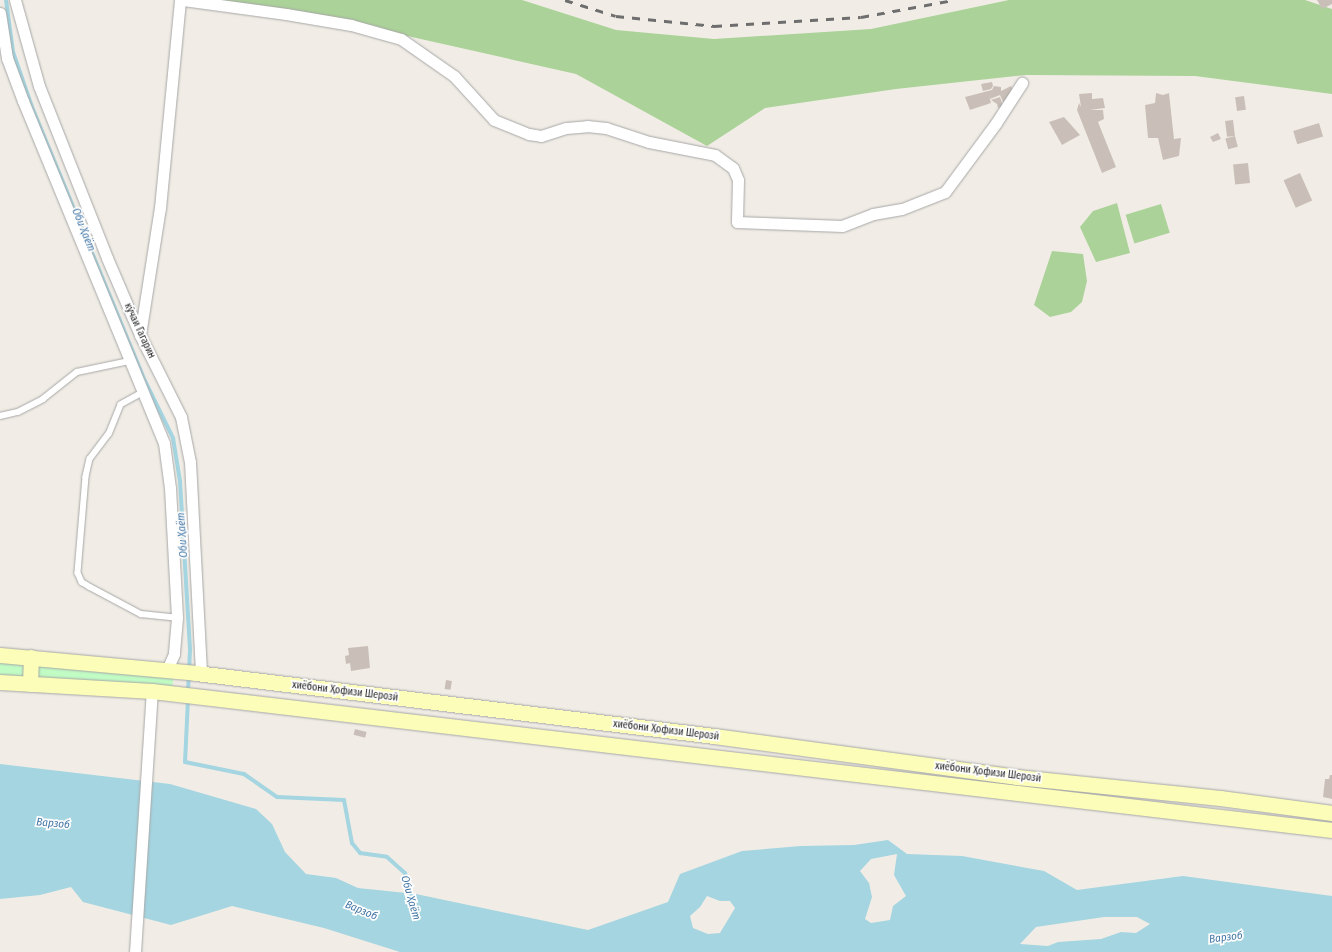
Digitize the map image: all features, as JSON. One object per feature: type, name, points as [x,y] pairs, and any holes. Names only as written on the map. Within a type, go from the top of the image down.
[{"type":"main road","name":"хиёбони Ҳофизи Шерозӣ","points":[[0,655],[198,673],[714,736],[1017,777],[1220,798],[1332,813]]},
{"type":"main road","points":[[30,684],[31,657]]},
{"type":"main road","name":"хиёбони Ҳофизи Шерозӣ","points":[[0,682],[152,691],[1332,830]]},
{"type":"street","name":"кӯчаи Гагарин","points":[[15,0],[39,86],[140,335],[181,417],[190,462],[198,673]]},
{"type":"street","points":[[140,335],[160,208],[182,0],[286,14],[350,25],[401,39],[454,76],[494,120],[529,134],[541,136],[566,128],[587,126],[606,128],[649,142],[715,155],[733,168],[738,180],[737,222],[842,226],[873,214],[902,209],[945,192],[996,123],[1022,83]]},
{"type":"street","points":[[0,13],[7,58],[23,101],[129,361],[144,392],[164,442],[170,488],[177,618],[174,654],[170,671]]},
{"type":"street","points":[[135,949],[148,720],[152,691]]},
{"type":"lane","points":[[0,416],[18,412],[43,399],[77,372],[129,361]]},
{"type":"lane","points":[[144,392],[121,405],[109,434],[90,459],[86,477],[78,573],[82,582],[141,614],[177,618]]},
{"type":"green space","points":[[217,0],[522,0],[616,30],[714,39],[871,29],[1009,0],[1305,0],[1332,9],[1332,94],[1195,76],[1026,75],[896,89],[765,108],[707,146],[576,74],[403,35]]},
{"type":"green space","points":[[1117,203],[1130,253],[1096,262],[1080,227],[1093,211]]},
{"type":"green space","points":[[1161,204],[1170,233],[1134,244],[1126,215]]},
{"type":"green space","points":[[1052,251],[1083,254],[1087,281],[1082,302],[1071,312],[1050,317],[1034,305]]},
{"type":"green space","points":[[0,658],[174,676],[171,693],[0,678]]},
{"type":"water","name":"Варзоб","points":[[0,764],[170,784],[256,809],[272,824],[285,852],[306,874],[336,878],[358,888],[416,894],[588,930],[668,902],[680,874],[742,851],[801,846],[854,845],[888,840],[907,854],[962,856],[1044,871],[1077,890],[1183,876],[1332,896],[1332,952],[400,952],[324,928],[232,906],[171,925],[83,902],[71,887],[40,895],[0,899]],"holes":[[[897,854],[894,875],[906,896],[893,906],[890,920],[871,923],[865,919],[872,897],[869,883],[860,871],[871,859]],[[707,896],[720,901],[730,901],[735,908],[720,933],[708,934],[693,928],[690,916],[700,907]],[[1104,917],[1137,917],[1150,924],[1136,933],[1121,932],[1101,939],[1058,942],[1048,946],[1020,944],[1036,927]]]},
{"type":"building","points":[[1317,0],[1332,0],[1332,4],[1322,9]]},
{"type":"building","points":[[992,82],[993,86],[991,89],[983,91],[981,84]]},
{"type":"building","points":[[994,86],[1001,87],[1001,91],[1011,86],[1015,94],[1004,104],[1000,95],[990,99],[989,96],[991,103],[970,110],[965,97],[992,90]]},
{"type":"building","points":[[1092,93],[1092,99],[1103,98],[1105,108],[1090,110],[1103,110],[1104,119],[1098,122],[1116,167],[1102,173],[1077,110],[1079,103],[1081,107],[1079,94]]},
{"type":"building","points":[[1156,93],[1163,95],[1169,93],[1174,139],[1181,138],[1179,156],[1163,160],[1158,138],[1148,138],[1145,105],[1155,103]]},
{"type":"building","points":[[1244,96],[1246,110],[1237,111],[1235,97]]},
{"type":"building","points":[[1000,97],[1003,106],[998,108],[997,104],[991,100]]},
{"type":"building","points":[[1064,117],[1080,135],[1062,145],[1049,122]]},
{"type":"building","points":[[1233,120],[1235,136],[1227,137],[1225,121]]},
{"type":"building","points":[[1319,123],[1323,136],[1297,144],[1293,131]]},
{"type":"building","points":[[1218,133],[1221,139],[1213,142],[1210,137]]},
{"type":"building","points":[[1235,136],[1238,147],[1228,149],[1225,139]]},
{"type":"building","points":[[1248,163],[1250,183],[1235,184],[1233,165]]},
{"type":"building","points":[[1300,173],[1312,200],[1296,208],[1284,180]]},
{"type":"building","points":[[368,646],[370,668],[351,671],[350,663],[346,664],[345,656],[349,655],[348,648]]},
{"type":"building","points":[[446,680],[452,681],[451,690],[445,689]]},
{"type":"building","points":[[355,729],[367,732],[365,738],[354,735]]},
{"type":"building","points":[[1330,775],[1332,775],[1332,799],[1323,797],[1325,779],[1329,779]]},
{"type":"waterway","name":"Оби Ҳаёт","points":[[6,0],[13,52],[32,107],[145,381],[173,438],[180,481],[190,650],[188,692]]},
{"type":"waterway","name":"Оби Ҳаёт","points":[[188,699],[185,762],[244,774],[277,797],[344,800],[352,843],[360,853],[387,857],[405,873],[411,897]]},
{"type":"railway","points":[[565,0],[616,16],[714,26],[861,17],[954,0]]}]
